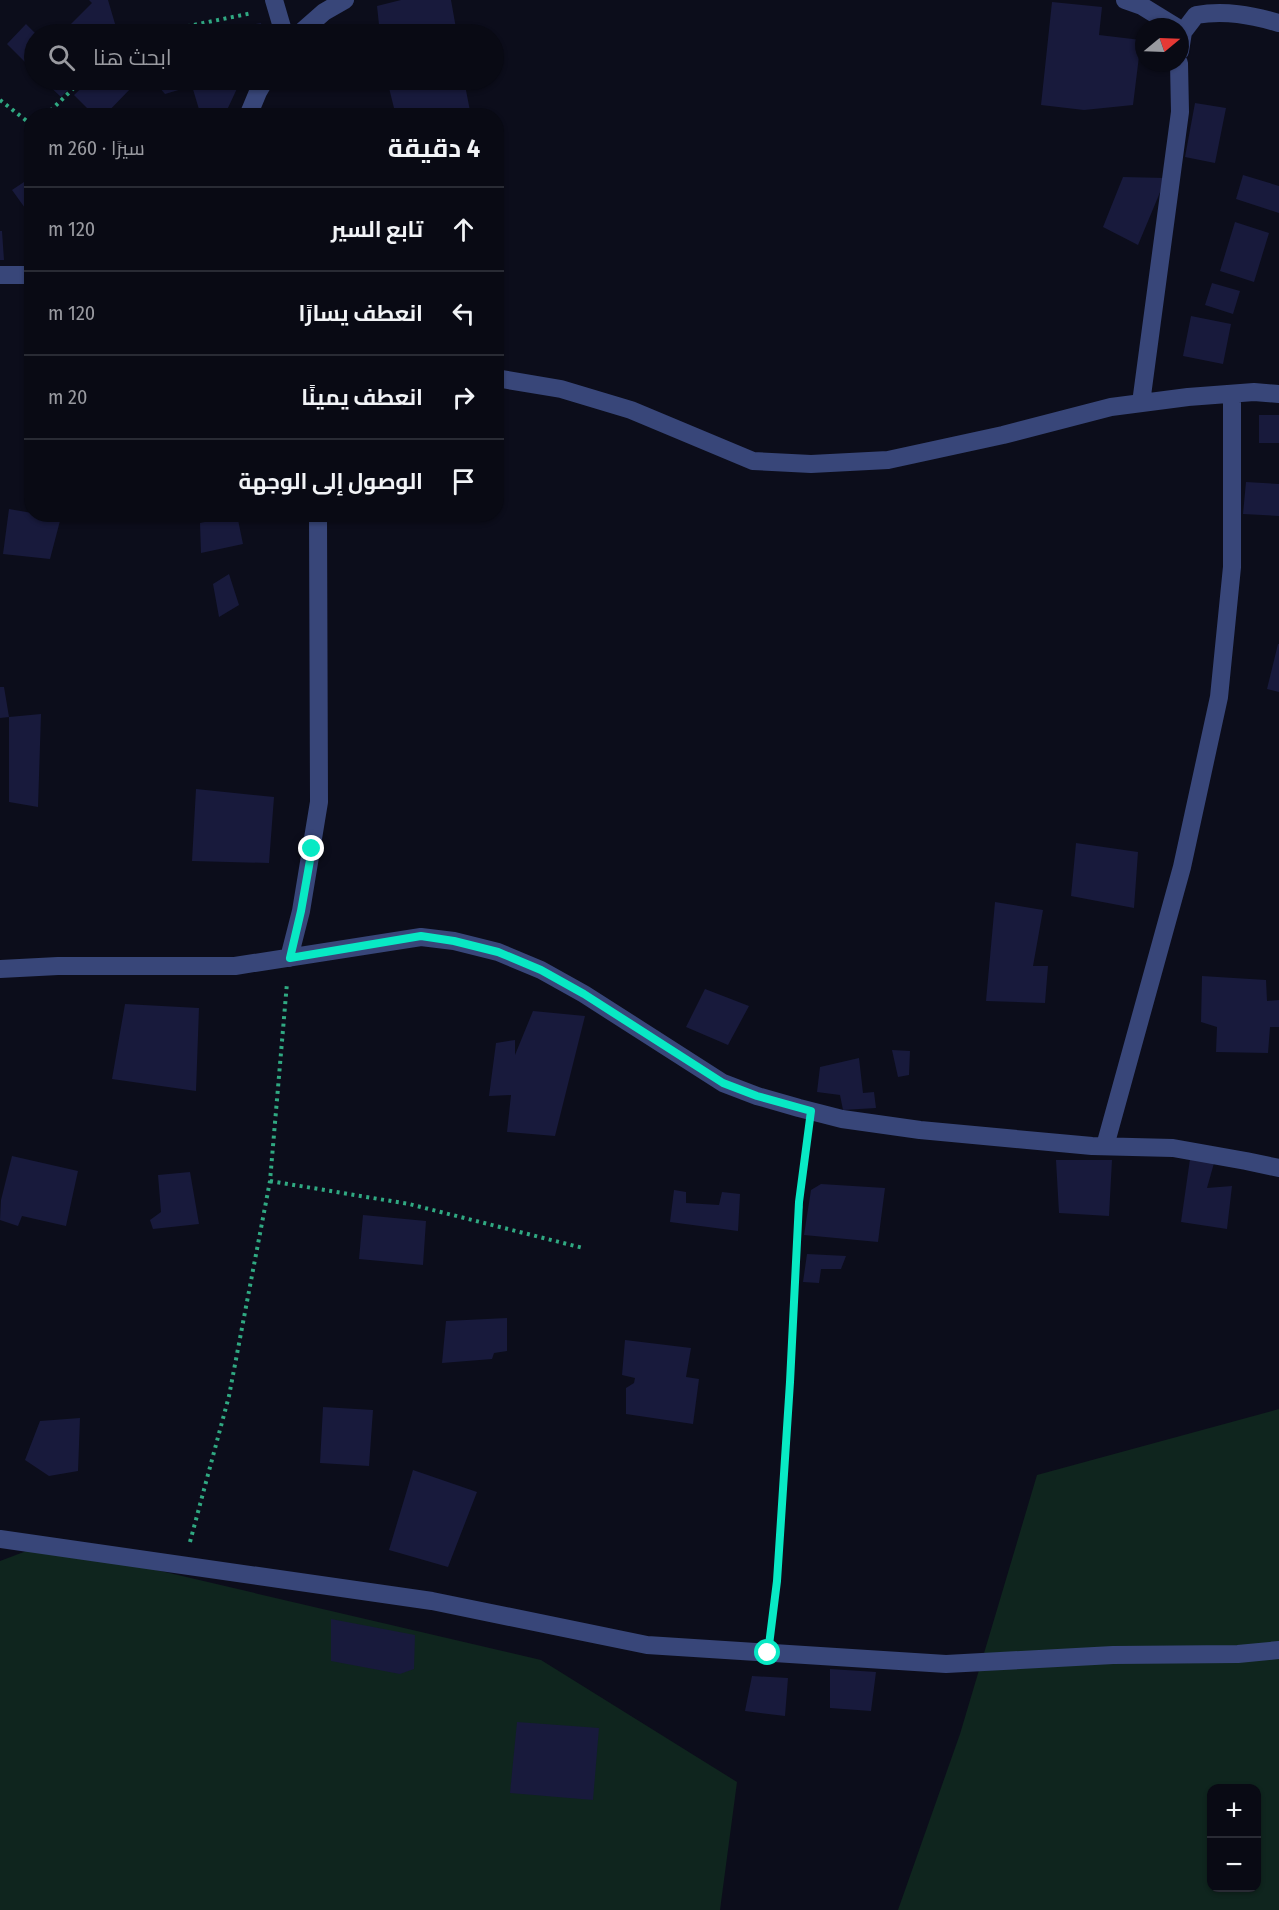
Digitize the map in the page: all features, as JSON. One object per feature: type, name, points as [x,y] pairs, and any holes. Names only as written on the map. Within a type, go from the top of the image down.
[{"type":"street","points":[[311,24],[324,12],[345,0]]},
{"type":"street","points":[[1125,0],[1142,6],[1162,18]]},
{"type":"street","points":[[274,3],[281,24]]},
{"type":"street","points":[[1189,21],[1196,15],[1214,12],[1253,15],[1279,23]]},
{"type":"street","points":[[1141,403],[1180,112],[1179,72]]},
{"type":"street","points":[[251,108],[259,90]]},
{"type":"street","points":[[0,275],[24,275]]},
{"type":"street","points":[[504,379],[561,389],[631,410],[753,461],[811,464],[888,460],[1003,435],[1111,407],[1254,392],[1279,394]]},
{"type":"street","points":[[1105,1146],[1182,867],[1219,697],[1232,567],[1232,394]]},
{"type":"street","points":[[290,958],[301,911],[319,802],[318,522]]},
{"type":"street","points":[[0,969],[58,966],[235,966],[421,936],[454,941],[498,952],[541,970],[584,994],[723,1083],[757,1096],[811,1111],[842,1119],[920,1130],[1105,1146],[1173,1148],[1279,1168]]},
{"type":"street","points":[[0,1539],[432,1601],[647,1645],[946,1664],[1113,1655],[1238,1654],[1279,1650]]},
{"type":"path","points":[[195,24],[241,16],[274,3]]},
{"type":"path","points":[[53,108],[72,90]]},
{"type":"path","points":[[0,100],[24,119]]},
{"type":"path","points":[[184,1566],[229,1396],[270,1181],[290,958]]},
{"type":"path","points":[[768,1653],[777,1581],[799,1202],[811,1111]]},
{"type":"path","points":[[270,1181],[409,1204],[583,1248]]},
{"type":"green space","points":[[1279,1409],[1279,1910],[898,1910],[960,1734],[1037,1475]]},
{"type":"green space","points":[[45,1544],[541,1660],[737,1782],[720,1910],[0,1910],[0,1561]]},
{"type":"building","points":[[89,0],[108,0],[115,24],[71,24],[92,3]]},
{"type":"building","points":[[401,0],[451,0],[455,24],[379,24],[377,6]]},
{"type":"building","points":[[1052,2],[1102,7],[1099,35],[1135,39],[1135,72],[1137,72],[1133,105],[1084,110],[1041,105]]},
{"type":"building","points":[[24,26],[24,61],[7,44]]},
{"type":"building","points":[[54,90],[68,90],[61,97]]},
{"type":"building","points":[[79,90],[129,90],[112,108],[87,108],[74,95]]},
{"type":"building","points":[[162,90],[178,90],[165,94]]},
{"type":"building","points":[[193,90],[236,90],[228,108],[199,108]]},
{"type":"building","points":[[390,90],[466,90],[469,108],[394,108]]},
{"type":"building","points":[[1195,103],[1226,108],[1215,163],[1185,157]]},
{"type":"building","points":[[1243,175],[1279,186],[1279,213],[1236,199]]},
{"type":"building","points":[[1123,177],[1166,178],[1138,245],[1103,227]]},
{"type":"building","points":[[24,182],[24,207],[12,190]]},
{"type":"building","points":[[1235,222],[1269,233],[1254,282],[1220,271]]},
{"type":"building","points":[[0,231],[2,231],[4,260],[0,260]]},
{"type":"building","points":[[1212,283],[1240,291],[1233,314],[1205,305]]},
{"type":"building","points":[[1191,316],[1231,324],[1223,364],[1183,356]]},
{"type":"building","points":[[1259,415],[1279,415],[1279,443],[1259,443]]},
{"type":"building","points":[[1246,482],[1279,484],[1279,516],[1243,514]]},
{"type":"building","points":[[9,509],[24,512],[24,522],[60,522],[50,559],[3,554]]},
{"type":"building","points":[[238,522],[243,544],[201,553],[200,523]]},
{"type":"building","points":[[229,574],[239,605],[219,617],[213,584]]},
{"type":"building","points":[[1279,644],[1279,692],[1267,689]]},
{"type":"building","points":[[0,687],[4,687],[9,717],[0,718]]},
{"type":"building","points":[[41,714],[38,807],[9,802],[9,717]]},
{"type":"building","points":[[196,789],[274,797],[269,863],[192,861]]},
{"type":"building","points":[[1076,843],[1138,852],[1134,908],[1071,896]]},
{"type":"building","points":[[995,902],[1043,910],[1033,966],[1048,966],[1045,1003],[986,1001]]},
{"type":"building","points":[[1202,976],[1266,980],[1267,1001],[1279,1000],[1279,1027],[1270,1027],[1268,1053],[1216,1052],[1217,1027],[1201,1022]]},
{"type":"building","points":[[705,989],[749,1006],[728,1045],[686,1027]]},
{"type":"building","points":[[125,1004],[199,1008],[196,1091],[112,1079]]},
{"type":"building","points":[[533,1011],[585,1016],[555,1136],[507,1132],[511,1095],[489,1096],[496,1043],[515,1040],[515,1055]]},
{"type":"building","points":[[892,1050],[910,1051],[909,1075],[898,1077]]},
{"type":"building","points":[[859,1058],[863,1093],[874,1092],[876,1108],[843,1110],[840,1095],[817,1092],[820,1067]]},
{"type":"building","points":[[12,1156],[78,1171],[66,1226],[22,1216],[18,1226],[0,1220],[1,1200]]},
{"type":"building","points":[[1190,1159],[1214,1163],[1207,1188],[1232,1186],[1227,1229],[1181,1222]]},
{"type":"building","points":[[1056,1160],[1112,1160],[1109,1216],[1059,1213]]},
{"type":"building","points":[[190,1172],[199,1224],[153,1229],[150,1220],[161,1212],[158,1175]]},
{"type":"building","points":[[821,1184],[885,1188],[878,1242],[804,1235],[811,1190]]},
{"type":"building","points":[[674,1190],[686,1192],[686,1203],[719,1205],[722,1192],[740,1194],[738,1231],[670,1222]]},
{"type":"building","points":[[363,1215],[426,1221],[423,1265],[359,1259]]},
{"type":"building","points":[[807,1254],[846,1256],[841,1269],[821,1269],[819,1283],[803,1282]]},
{"type":"building","points":[[507,1318],[507,1351],[494,1353],[492,1359],[442,1363],[446,1321]]},
{"type":"building","points":[[625,1340],[691,1348],[686,1377],[699,1379],[693,1424],[626,1414],[626,1388],[634,1383],[635,1378],[622,1375]]},
{"type":"building","points":[[323,1407],[373,1410],[369,1466],[320,1463]]},
{"type":"building","points":[[80,1418],[78,1471],[49,1476],[25,1460],[40,1421]]},
{"type":"building","points":[[413,1470],[477,1492],[448,1567],[389,1550]]},
{"type":"building","points":[[331,1619],[415,1635],[414,1669],[400,1674],[331,1661]]},
{"type":"building","points":[[830,1669],[876,1672],[871,1711],[830,1708]]},
{"type":"building","points":[[752,1676],[788,1678],[785,1716],[745,1711]]},
{"type":"building","points":[[517,1722],[599,1728],[593,1800],[510,1793]]},
{"type":"route","points":[[312,849],[290,958],[421,936],[454,941],[498,952],[541,970],[584,994],[723,1083],[757,1096],[811,1111],[799,1202],[777,1581],[768,1653]]}]
